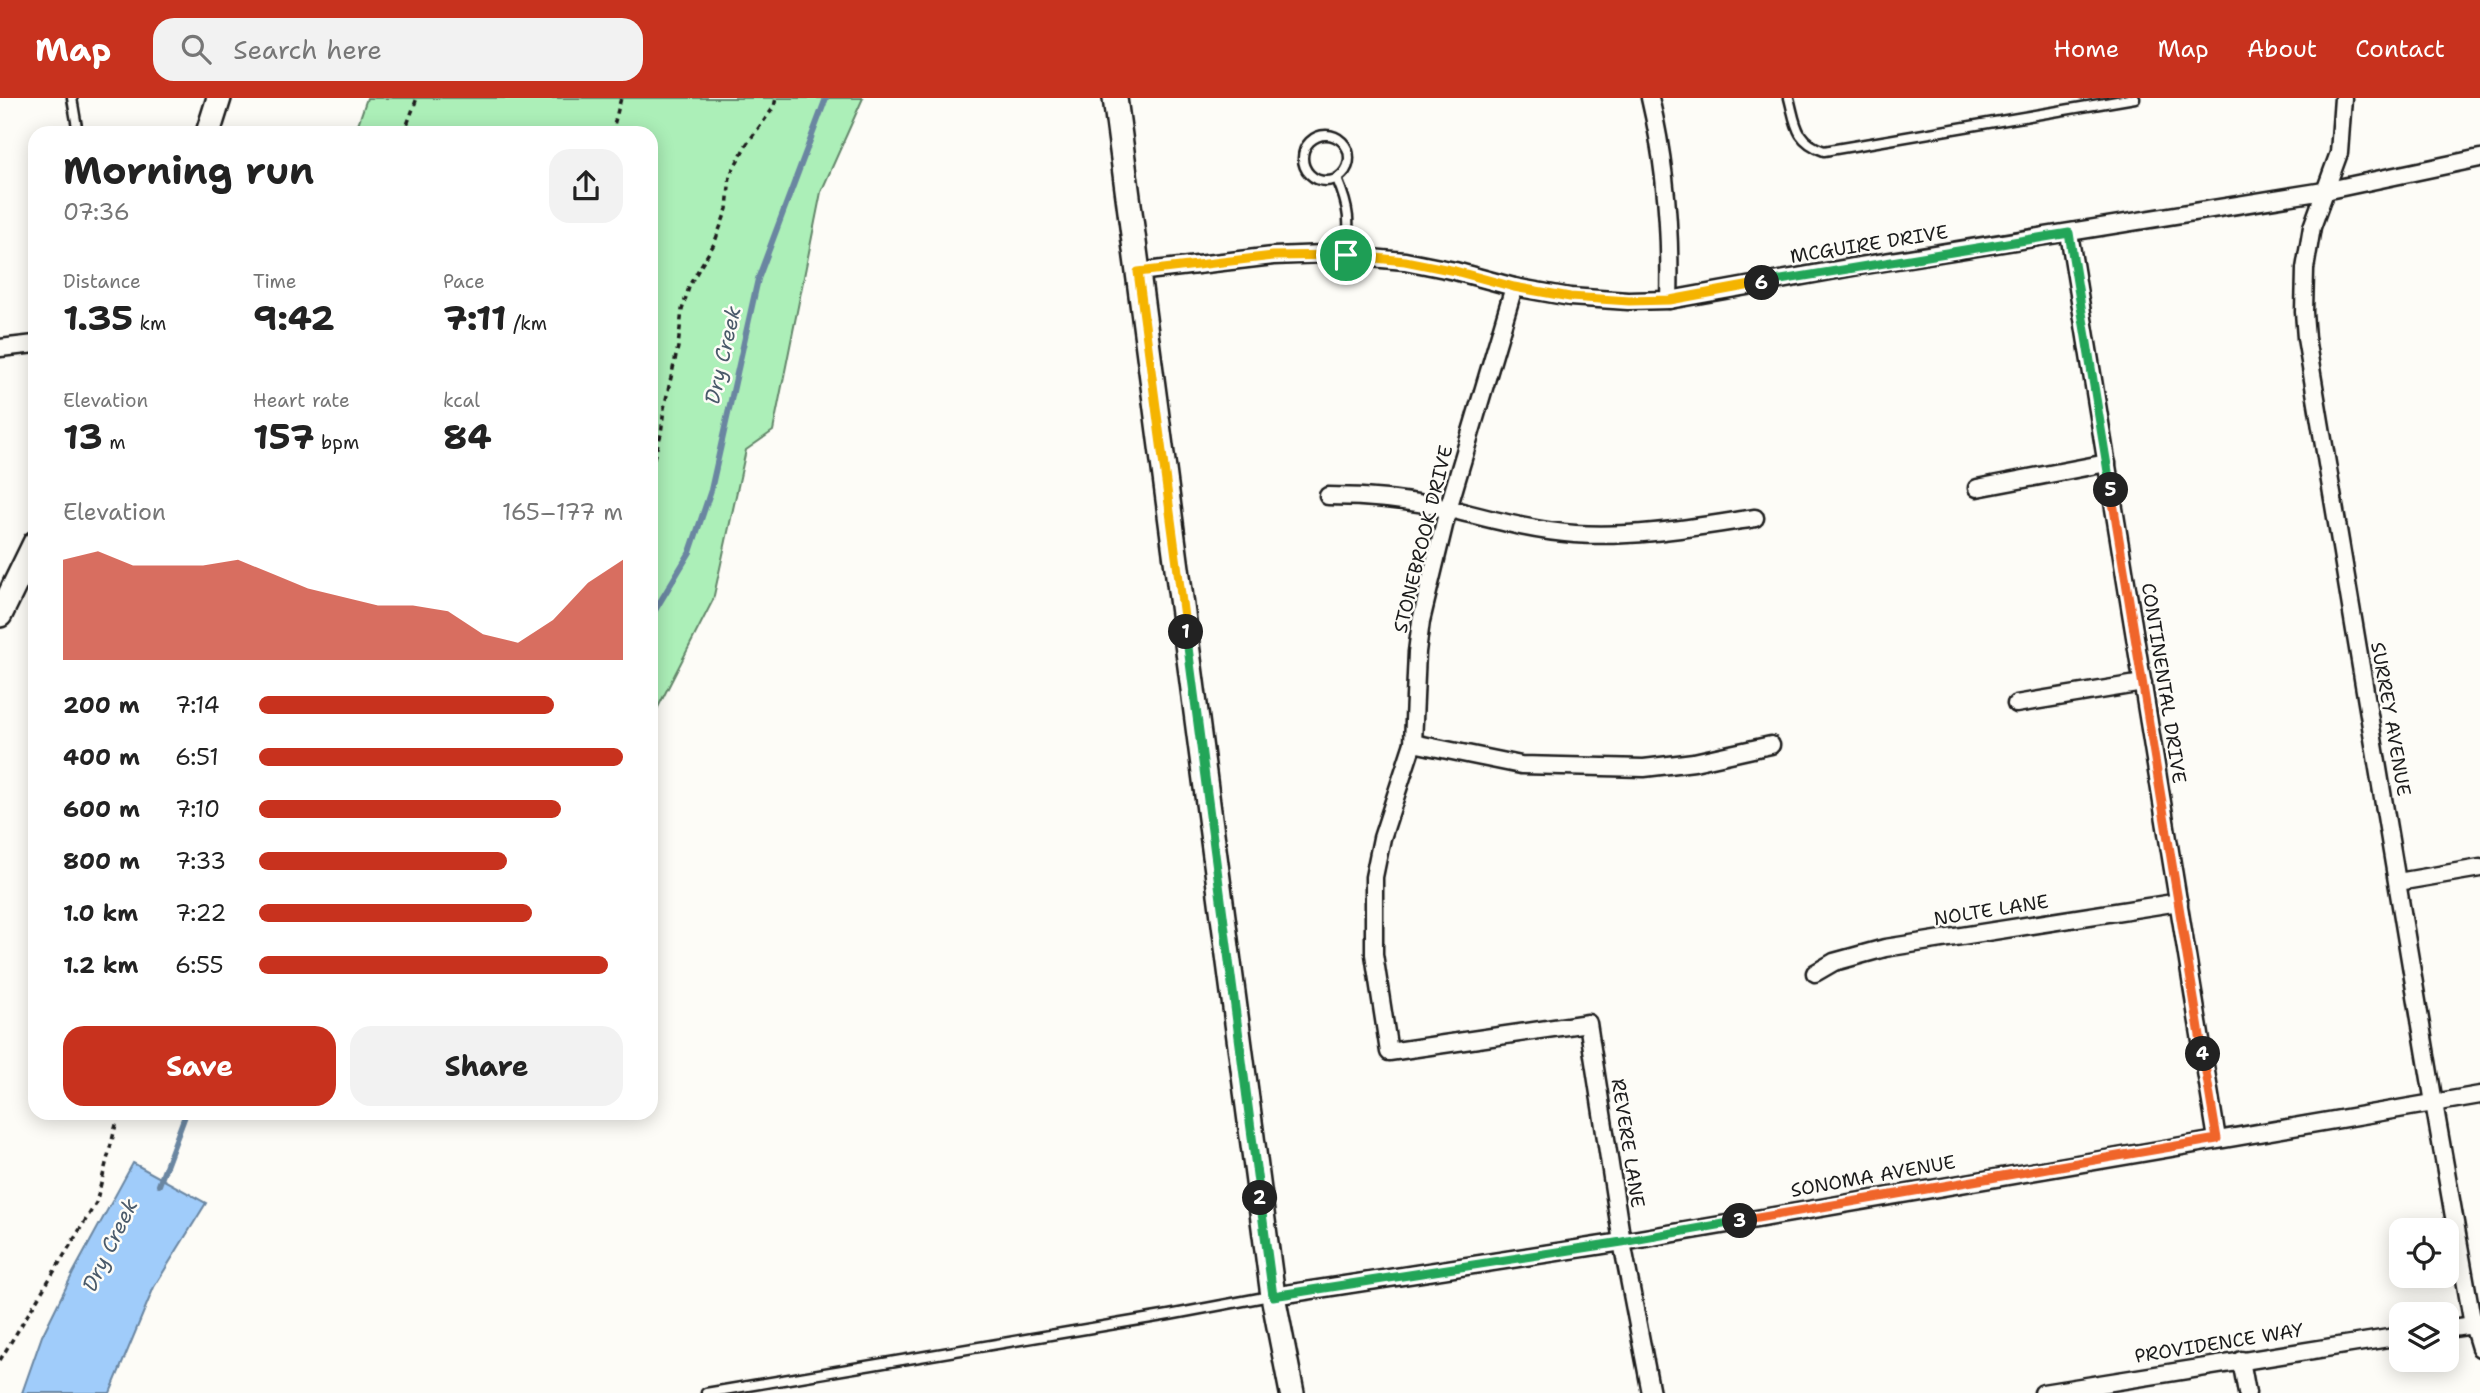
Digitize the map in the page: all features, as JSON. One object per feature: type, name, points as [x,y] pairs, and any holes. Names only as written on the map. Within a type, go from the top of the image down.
[{"type":"main road","points":[[210,126],[219,98]]},
{"type":"main road","points":[[1115,98],[1273,1296],[1292,1393]]},
{"type":"main road","points":[[0,615],[28,557]]},
{"type":"street","points":[[1650,98],[1666,188],[1670,300]]},
{"type":"street","name":"SURREY AVENUE","points":[[2343,98],[2339,153],[2312,227],[2305,269],[2306,338],[2434,1103],[2473,1325],[2480,1348]]},
{"type":"street","name":"MCGUIRE DRIVE","points":[[1138,272],[1273,256],[1346,255],[1405,261],[1514,287],[1570,297],[1629,301],[1670,300],[1866,265],[2324,191],[2480,158]]},
{"type":"street","name":"CONTINENTAL DRIVE","points":[[2069,233],[2217,1139]]},
{"type":"street","name":"STONEBROOK DRIVE","points":[[1514,287],[1448,509],[1420,631],[1413,743],[1382,838],[1374,877],[1374,954],[1389,1052],[1588,1023]]},
{"type":"street","points":[[0,348],[28,345]]},
{"type":"street","points":[[1977,488],[2107,463]]},
{"type":"street","points":[[1328,496],[1375,496],[1448,509],[1522,527],[1574,534],[1627,535],[1755,518]]},
{"type":"street","points":[[2017,704],[2143,683]]},
{"type":"street","points":[[1413,743],[1521,765],[1644,768],[1694,762],[1771,745]]},
{"type":"street","points":[[2398,882],[2480,868]]},
{"type":"street","name":"NOLTE LANE","points":[[1815,973],[1834,962],[1885,948],[2179,902]]},
{"type":"street","name":"REVERE LANE","points":[[1588,1023],[1622,1242],[1651,1393]]},
{"type":"street","name":"SONOMA AVENUE","points":[[1273,1296],[1622,1242],[2480,1095]]},
{"type":"street","points":[[2459,1327],[2473,1325]]},
{"type":"street","name":"PROVIDENCE WAY","points":[[2043,1393],[2389,1338]]},
{"type":"street","points":[[2241,1360],[2247,1393]]},
{"type":"lane","points":[[72,98],[77,126]]},
{"type":"lane","points":[[1789,98],[1800,137],[1812,147],[1824,150],[2135,98]]},
{"type":"lane","points":[[1324,134],[1333,136],[1347,147],[1349,165],[1337,179],[1319,180],[1311,176],[1306,169],[1304,151],[1315,137],[1324,134]]},
{"type":"lane","points":[[1337,179],[1350,221],[1346,255]]},
{"type":"lane","points":[[706,1393],[1273,1296]]},
{"type":"path","points":[[407,126],[417,98]]},
{"type":"path","points":[[614,126],[621,98]]},
{"type":"path","points":[[658,444],[678,347],[682,310],[690,284],[714,244],[727,209],[730,175],[746,145],[774,107],[776,98]]},
{"type":"path","points":[[0,1360],[96,1203],[117,1120]]},
{"type":"green space","points":[[367,98],[863,98],[821,192],[773,431],[746,450],[713,600],[658,707],[658,126],[357,126]]},
{"type":"water","points":[[133,1163],[206,1203],[154,1287],[110,1393],[22,1393],[42,1336]]},
{"type":"waterway","name":"Dry Creek","points":[[658,605],[690,552],[711,490],[758,279],[826,98]]},
{"type":"waterway","name":"Dry Creek","points":[[159,1185],[183,1120]]},
{"type":"route","points":[[2069,233],[2217,1139],[1622,1242],[1273,1296],[1138,272],[1273,256],[1346,255],[1405,261],[1514,287],[1570,297],[1629,301],[1670,300],[1853,267],[2069,233]]}]
